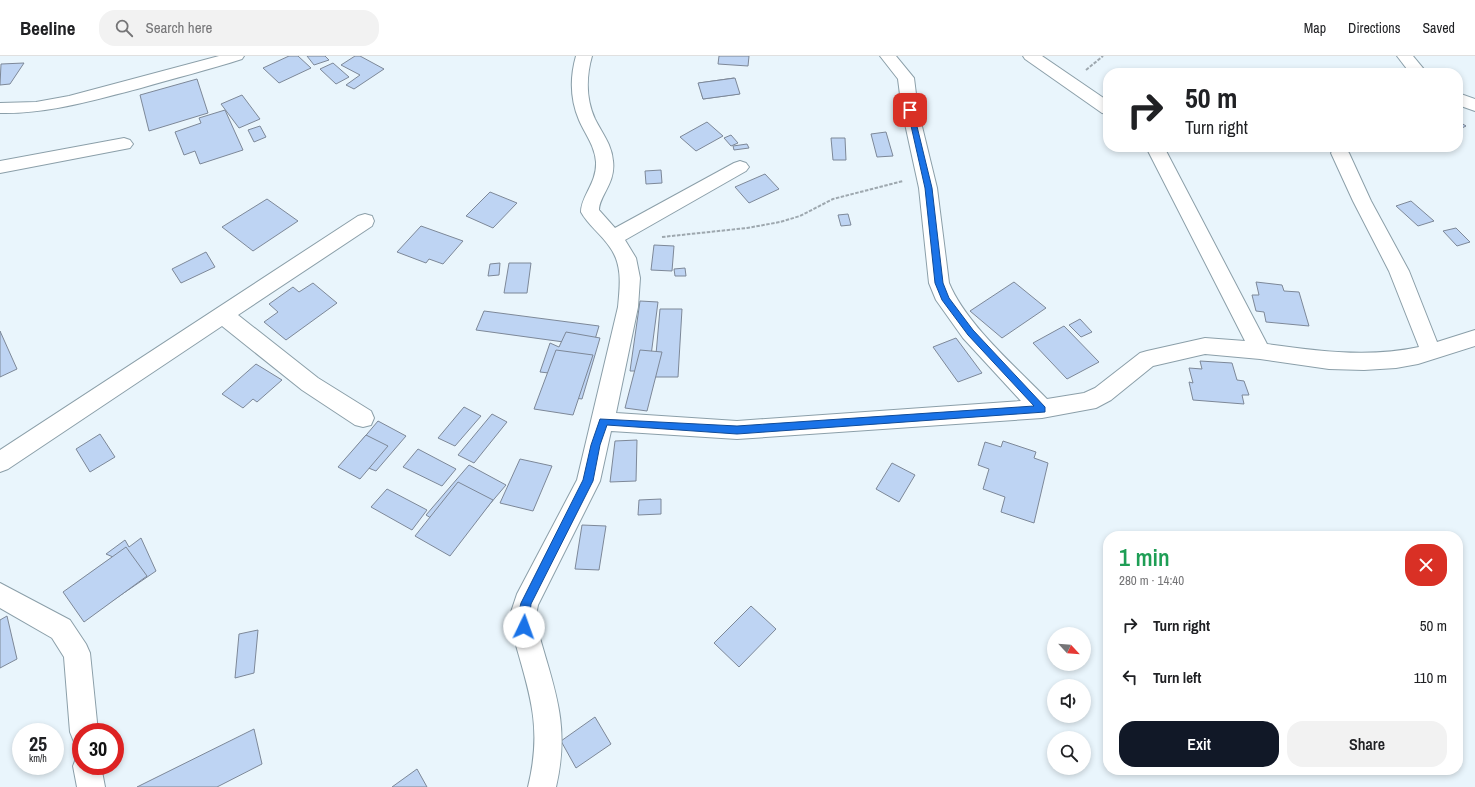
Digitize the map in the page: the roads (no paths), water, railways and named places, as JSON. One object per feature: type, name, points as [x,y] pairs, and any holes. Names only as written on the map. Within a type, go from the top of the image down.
[{"type":"street","points":[[0,108],[24,109],[63,104],[191,71],[236,56]]},
{"type":"street","points":[[542,787],[546,770],[548,742],[546,702],[524,627],[523,615],[535,584],[576,508],[588,481],[595,445],[603,421],[628,306],[630,278],[626,258],[614,240],[590,212],[590,207],[604,178],[605,167],[604,152],[598,138],[590,126],[581,102],[580,76],[584,56]]},
{"type":"street","points":[[888,56],[906,78],[910,110],[926,176],[939,283],[946,300],[970,332],[1042,409]]},
{"type":"street","points":[[1031,56],[1103,106]]},
{"type":"street","points":[[1405,56],[1415,68]]},
{"type":"street","points":[[1463,100],[1475,106]]},
{"type":"street","points":[[0,167],[124,144]]},
{"type":"street","points":[[1158,152],[1260,351]]},
{"type":"street","points":[[1340,153],[1362,201],[1399,272],[1431,352]]},
{"type":"street","points":[[614,240],[740,167]]},
{"type":"street","points":[[0,462],[365,221]]},
{"type":"street","points":[[224,315],[310,384],[363,418]]},
{"type":"street","points":[[603,421],[737,430],[1042,409],[1088,402],[1103,394],[1147,359],[1205,346],[1260,351],[1329,361],[1364,362],[1396,360],[1431,352],[1475,338]]},
{"type":"street","points":[[0,595],[61,629],[77,653],[83,723]]},
{"type":"street","points":[[89,775],[91,787]]}]
